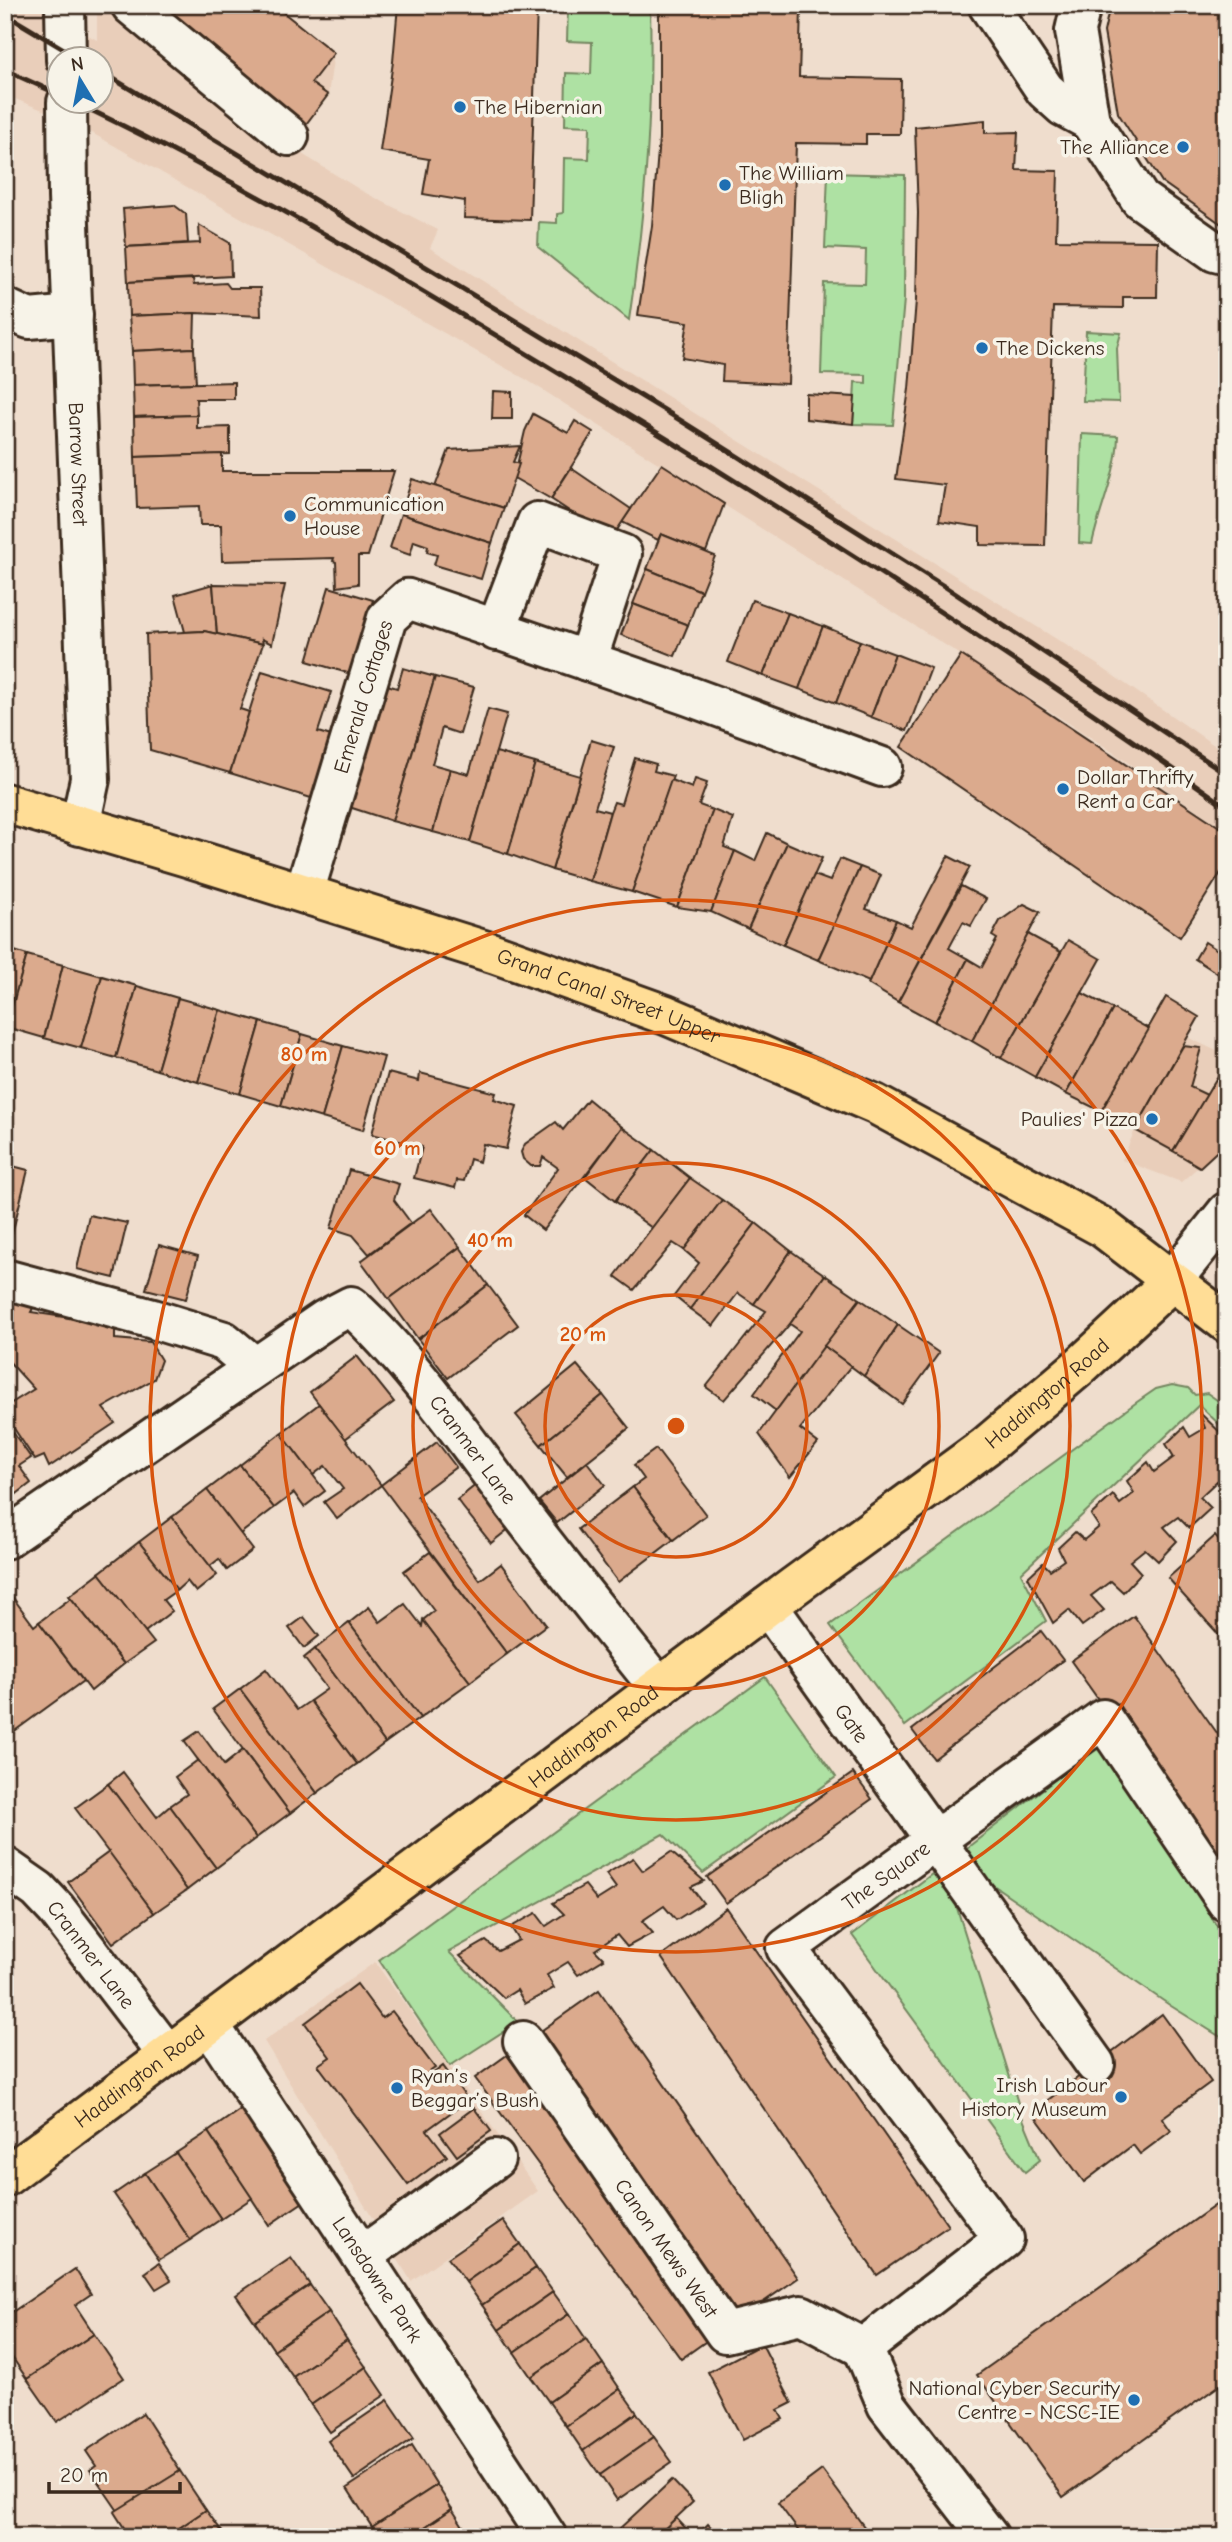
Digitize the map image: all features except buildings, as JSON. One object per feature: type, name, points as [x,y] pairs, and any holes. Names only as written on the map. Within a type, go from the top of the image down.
[{"type":"main road","name":"Grand Canal Street Upper","points":[[5,803],[496,954],[666,1015],[875,1104],[1102,1227],[1227,1322]]},
{"type":"main road","name":"Haddington Road","points":[[5,2177],[986,1446],[1078,1368],[1171,1282]]},
{"type":"street","points":[[65,5],[66,46]]},
{"type":"street","points":[[131,5],[289,136]]},
{"type":"street","points":[[988,5],[1045,90],[1064,107],[1090,121]]},
{"type":"street","points":[[1081,5],[1075,31],[1090,121],[1140,199],[1215,252],[1227,255]]},
{"type":"street","name":"Barrow Street","points":[[67,116],[89,779],[80,826]]},
{"type":"street","points":[[5,308],[29,319],[73,316]]},
{"type":"street","points":[[496,631],[537,522],[622,554],[587,661]]},
{"type":"street","name":"Emerald Cottages","points":[[304,893],[387,618],[408,600],[882,767]]},
{"type":"street","points":[[1171,1282],[1227,1212]]},
{"type":"street","points":[[5,1279],[140,1315],[224,1341],[256,1367]]},
{"type":"street","name":"Cranmer Lane","points":[[5,1539],[326,1319],[351,1306],[371,1324],[452,1421],[659,1688]]},
{"type":"street","name":"Gate","points":[[768,1606],[1095,2064]]},
{"type":"street","name":"The Square","points":[[863,2348],[1004,2238],[786,1948],[1103,1719],[1227,1902]]},
{"type":"street","name":"Cranmer Lane","points":[[5,1867],[38,1891],[56,1909],[168,2055]]},
{"type":"street","name":"Lansdowne Park","points":[[209,2024],[547,2537]]},
{"type":"street","name":"Canon Mews West","points":[[523,2041],[725,2333],[801,2315],[863,2348]]},
{"type":"street","points":[[362,2256],[495,2159]]},
{"type":"street","points":[[863,2348],[887,2405],[989,2537]]},
{"type":"shaded area","points":[[5,5],[33,5],[97,40],[97,5],[274,5],[334,53],[328,95],[289,146],[362,191],[438,230],[430,248],[1098,665],[1227,754],[1227,831],[1095,740],[527,380],[58,116],[116,116],[116,46],[46,46],[46,111],[5,95]]},
{"type":"shaded area","points":[[1187,1037],[1227,1054],[1227,1142],[1181,1182],[1122,1160],[1135,1130]]},
{"type":"shaded area","points":[[375,1962],[538,2191],[411,2281],[264,2041]]},
{"type":"green space","points":[[568,6],[650,8],[647,164],[629,320],[538,247],[539,222],[557,223],[557,214],[563,213],[564,158],[589,159],[590,126],[565,125],[566,73],[591,74],[592,42],[567,41]]},
{"type":"green space","points":[[828,173],[905,175],[904,299],[893,425],[853,424],[855,382],[866,383],[866,375],[821,374],[824,283],[865,284],[866,250],[825,248]]},
{"type":"green space","points":[[1086,331],[1121,333],[1117,348],[1119,402],[1083,401]]},
{"type":"green space","points":[[1082,434],[1118,436],[1111,477],[1092,544],[1079,543]]},
{"type":"green space","points":[[1172,1385],[1188,1388],[1195,1395],[1207,1393],[1227,1407],[1227,1432],[1199,1405],[1021,1573],[1046,1621],[905,1726],[830,1625],[1137,1402],[1156,1389]]},
{"type":"green space","points":[[765,1677],[836,1777],[703,1873],[663,1834],[449,1952],[518,2022],[450,2066],[379,1960]]},
{"type":"green space","points":[[1101,1744],[1227,1942],[1227,2041],[977,1874],[963,1851]]},
{"type":"green space","points":[[936,1871],[952,1892],[1023,2119],[1040,2160],[1025,2172],[852,1935]]},
{"type":"railway","points":[[5,14],[59,46]]},
{"type":"railway","points":[[5,70],[46,89]]},
{"type":"railway","points":[[116,80],[664,410],[947,588],[1227,774]]},
{"type":"railway","points":[[102,116],[309,225],[625,413],[800,521],[973,633],[1227,807]]},
{"type":"place","name":"The Hibernian","points":[[460,107]]},
{"type":"place","name":"The Alliance","points":[[1183,147]]},
{"type":"place","name":"The William Bligh","points":[[725,185]]},
{"type":"place","name":"The Dickens","points":[[982,348]]},
{"type":"place","name":"Communication House","points":[[290,516]]},
{"type":"place","name":"Dollar Thrifty Rent a Car","points":[[1063,789]]},
{"type":"place","name":"Paulies' Pizza","points":[[1152,1119]]},
{"type":"place","name":"Ryan’s Beggar’s Bush","points":[[397,2088]]},
{"type":"place","name":"Irish Labour History Museum","points":[[1121,2097]]},
{"type":"place","name":"National Cyber Security Centre - NCSC-IE","points":[[1134,2400]]}]
